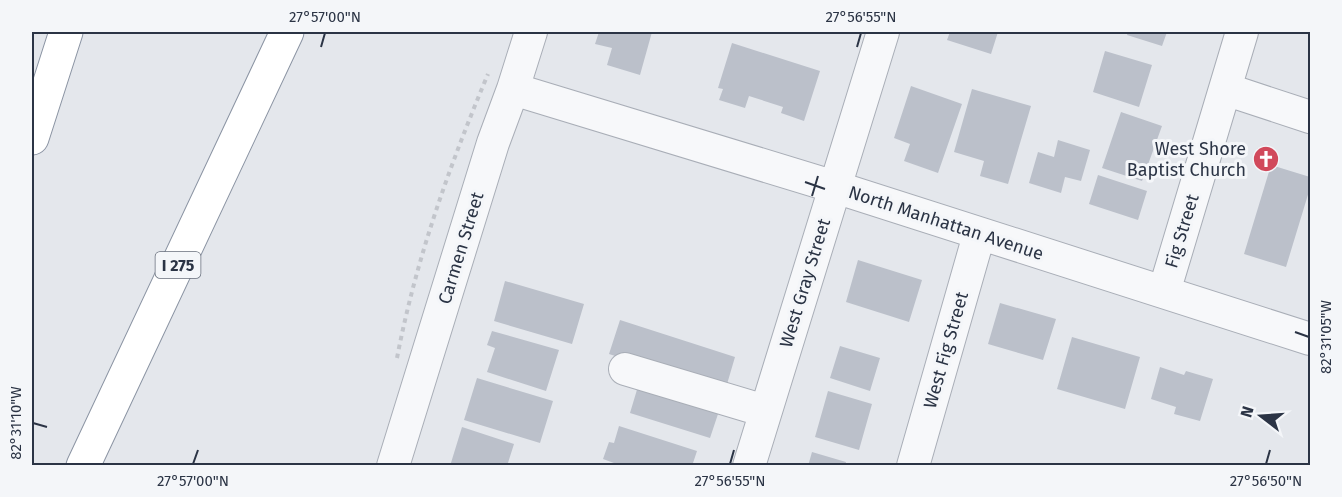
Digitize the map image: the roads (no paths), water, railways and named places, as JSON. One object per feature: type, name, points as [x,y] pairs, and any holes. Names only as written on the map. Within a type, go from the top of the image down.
[{"type":"highway","points":[[32,138],[66,32]]},
{"type":"highway","name":"I 275","points":[[83,465],[273,64],[286,32]]},
{"type":"highway","points":[[273,64],[291,32]]},
{"type":"street","name":"Carmen Street","points":[[393,465],[493,143],[501,80],[531,32]]},
{"type":"street","name":"West Gray Street","points":[[748,465],[884,32]]},
{"type":"street","name":"Fig Street","points":[[1164,292],[1242,32]]},
{"type":"street","name":"North Manhattan Avenue","points":[[501,80],[979,235],[1311,339]]},
{"type":"street","points":[[1225,89],[1311,117]]},
{"type":"street","name":"West Fig Street","points":[[913,465],[979,235]]},
{"type":"street","points":[[625,369],[765,411]]},
{"type":"place","name":"West Shore Baptist Church","points":[[1266,159]]}]
